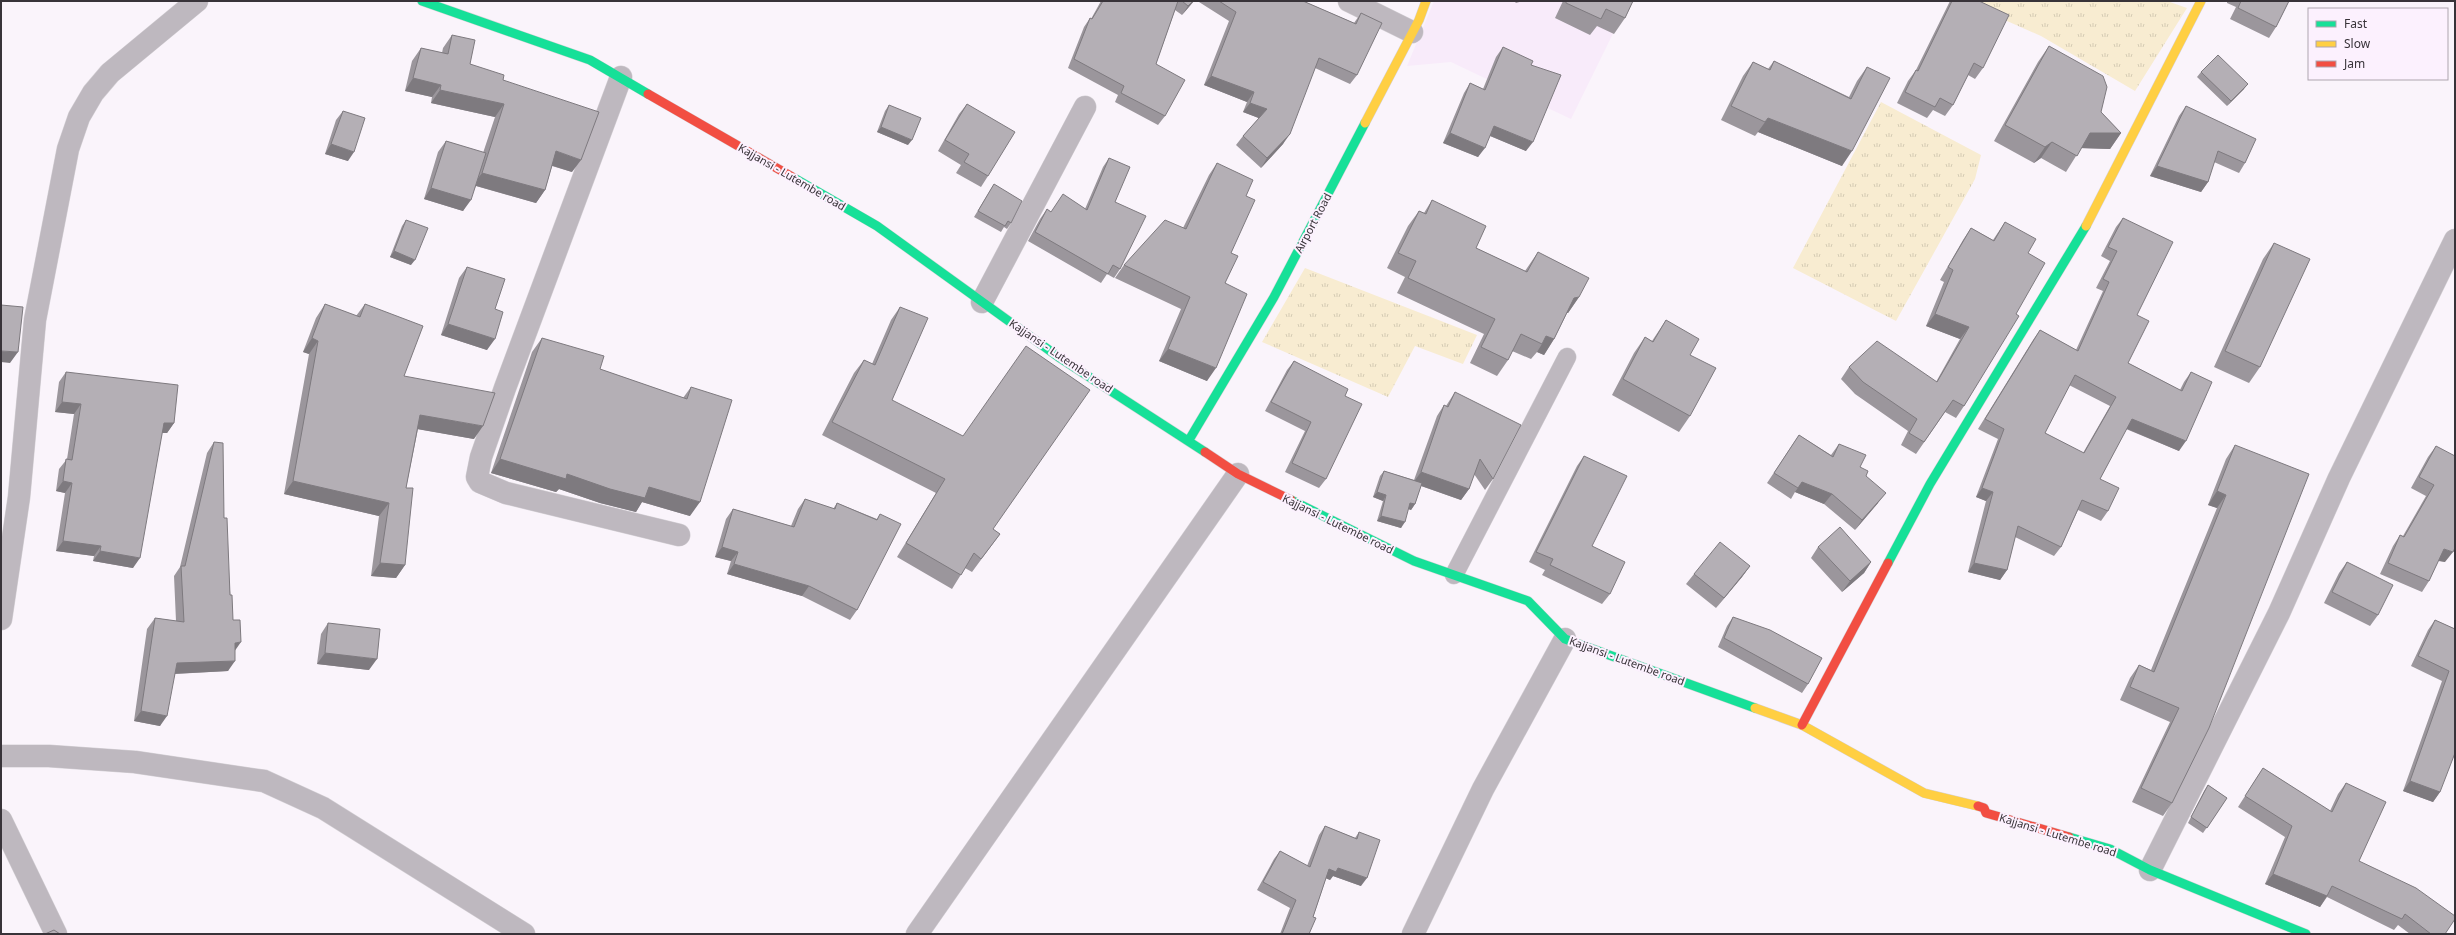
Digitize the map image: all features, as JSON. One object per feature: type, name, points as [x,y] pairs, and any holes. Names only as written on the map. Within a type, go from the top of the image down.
[{"type":"street","points":[[1,619],[19,497],[35,320],[68,149],[79,117],[93,92],[110,73],[197,1]]},
{"type":"street","name":"Kajjansi - Lutembe road","points":[[422,1],[590,60],[878,226],[1060,358],[1189,440],[1238,474],[1414,561],[1528,601],[1565,638],[1802,726],[1924,793],[1984,808],[1986,813],[2110,848],[2150,870],[2306,934]]},
{"type":"street","points":[[1349,1],[1412,32]]},
{"type":"street","name":"Airport Road","points":[[1189,440],[1274,297],[1412,32],[1426,1]]},
{"type":"street","points":[[1802,726],[1930,484],[2075,247],[2201,1]]},
{"type":"street","points":[[620,77],[505,388],[481,457],[477,477],[480,482],[506,493],[679,535]]},
{"type":"street","points":[[982,302],[1086,107]]},
{"type":"street","points":[[2150,870],[2279,613],[2339,478],[2455,240]]},
{"type":"street","points":[[916,934],[1238,474]]},
{"type":"street","points":[[1413,934],[1483,789],[1565,638]]},
{"type":"street","points":[[1,756],[49,756],[135,762],[264,781],[323,808],[524,934]]},
{"type":"street","points":[[1,820],[56,934]]},
{"type":"lane","points":[[1454,575],[1568,357]]},
{"type":"shaded area","points":[[1434,1],[1629,1],[1571,119],[1451,62],[1407,66]]},
{"type":"green space","points":[[1962,1],[2167,1],[2187,8],[2135,91],[2041,36]]},
{"type":"green space","points":[[1881,102],[1981,155],[1975,179],[1896,321],[1793,268]]},
{"type":"green space","points":[[1305,268],[1477,335],[1463,364],[1415,346],[1388,397],[1262,342]]},
{"type":"building","points":[[1103,1],[1178,1],[1156,64],[1185,80],[1165,116],[1121,93],[1124,86],[1074,59],[1090,18],[1092,19]]},
{"type":"building","points":[[1182,1],[1193,1],[1188,6]]},
{"type":"building","points":[[1219,1],[1303,1],[1356,24],[1361,13],[1382,23],[1357,75],[1319,58],[1290,134],[1267,158],[1243,136],[1267,109],[1250,103],[1254,92],[1211,76],[1236,12]]},
{"type":"building","points":[[1566,1],[1633,1],[1625,18],[1606,9],[1601,19],[1566,3]]},
{"type":"building","points":[[1952,1],[1979,1],[2009,15],[1983,68],[1974,63],[1953,105],[1940,98],[1935,107],[1905,92],[1916,70],[1918,71]]},
{"type":"building","points":[[2241,1],[2289,1],[2276,27],[2238,8]]},
{"type":"building","points":[[452,35],[475,40],[470,64],[504,75],[503,80],[599,112],[581,160],[556,151],[545,190],[482,173],[504,104],[440,90],[441,85],[413,78],[421,48],[448,54]]},
{"type":"building","points":[[2049,46],[2103,76],[2107,87],[2101,112],[2121,133],[2090,133],[2077,156],[2052,142],[2045,147],[2005,125]]},
{"type":"building","points":[[1503,47],[1533,61],[1531,65],[1561,75],[1533,142],[1494,126],[1485,148],[1450,133],[1470,83],[1485,90]]},
{"type":"building","points":[[2218,55],[2248,84],[2231,101],[2201,72]]},
{"type":"building","points":[[1774,61],[1851,99],[1867,67],[1890,78],[1852,151],[1768,118],[1765,122],[1731,106],[1753,62],[1770,70]]},
{"type":"building","points":[[967,104],[1015,132],[988,176],[964,162],[969,154],[945,140]]},
{"type":"building","points":[[889,105],[921,118],[912,140],[881,127]]},
{"type":"building","points":[[2186,106],[2256,139],[2245,163],[2218,151],[2208,182],[2157,166]]},
{"type":"building","points":[[343,111],[365,118],[354,152],[331,144]]},
{"type":"building","points":[[446,141],[486,153],[471,200],[431,188]]},
{"type":"building","points":[[1109,158],[1130,167],[1115,202],[1146,216],[1120,269],[1113,265],[1108,274],[1035,232],[1047,209],[1051,212],[1063,194],[1087,210]]},
{"type":"building","points":[[1217,163],[1253,180],[1246,196],[1255,200],[1231,253],[1238,256],[1225,283],[1247,294],[1216,368],[1168,349],[1190,297],[1124,265],[1165,220],[1186,229]]},
{"type":"building","points":[[994,184],[1022,201],[1011,223],[1008,221],[1005,226],[978,211]]},
{"type":"building","points":[[1432,200],[1486,226],[1476,248],[1527,272],[1538,252],[1589,278],[1579,297],[1574,298],[1554,339],[1546,336],[1542,344],[1521,334],[1508,360],[1481,347],[1495,319],[1408,278],[1416,261],[1398,253],[1419,211],[1426,214]]},
{"type":"building","points":[[2123,218],[2173,242],[2137,315],[2149,321],[2128,363],[2182,391],[2191,372],[2212,382],[2186,441],[2132,419],[2100,479],[2119,488],[2108,511],[2082,500],[2061,547],[2018,526],[2007,570],[1974,563],[1993,492],[1982,488],[2004,429],[1985,419],[2040,330],[2078,351],[2109,282],[2103,279],[2117,251],[2108,247]],"holes":[[[2075,375],[2116,397],[2084,453],[2045,433]]]},
{"type":"building","points":[[406,220],[428,228],[415,260],[394,251]]},
{"type":"building","points":[[2005,222],[2036,239],[2028,253],[2045,263],[2016,314],[2019,316],[1964,406],[1953,400],[1924,442],[1909,433],[1917,419],[1863,382],[1849,367],[1877,341],[1937,382],[1969,327],[1935,314],[1953,270],[1948,267],[1971,228],[1994,241]]},
{"type":"building","points":[[2274,243],[2310,259],[2260,367],[2225,351]]},
{"type":"building","points":[[467,267],[505,279],[495,309],[503,312],[495,339],[448,324]]},
{"type":"building","points":[[325,304],[360,317],[365,304],[423,326],[404,376],[495,393],[483,426],[420,415],[406,488],[413,488],[405,565],[380,563],[389,503],[293,481],[318,341],[312,338]]},
{"type":"building","points":[[1,305],[23,307],[18,352],[1,351]]},
{"type":"building","points":[[900,307],[928,318],[892,400],[963,436],[1026,346],[1090,390],[993,529],[1000,534],[981,559],[974,553],[961,575],[906,543],[945,479],[832,422],[864,360],[875,365]]},
{"type":"building","points":[[1666,320],[1699,339],[1690,355],[1716,368],[1690,416],[1623,379],[1645,337],[1653,342]]},
{"type":"building","points":[[542,338],[604,356],[600,369],[687,399],[691,387],[732,400],[700,502],[649,487],[645,498],[610,489],[567,474],[566,479],[500,459]]},
{"type":"building","points":[[1294,361],[1348,389],[1345,396],[1362,404],[1326,479],[1292,463],[1311,422],[1271,402]]},
{"type":"building","points":[[66,372],[178,385],[174,423],[164,423],[140,558],[100,551],[101,546],[63,541],[72,483],[63,481],[66,459],[72,460],[81,404],[62,402]]},
{"type":"building","points":[[1455,392],[1521,425],[1493,479],[1480,459],[1469,489],[1421,472],[1444,405],[1448,407]]},
{"type":"building","points":[[1799,435],[1833,457],[1839,444],[1866,455],[1860,467],[1868,471],[1866,476],[1886,493],[1862,520],[1832,494],[1802,482],[1798,488],[1774,473]]},
{"type":"building","points":[[214,442],[223,443],[224,518],[227,518],[230,595],[232,595],[233,620],[240,620],[241,642],[235,643],[235,661],[177,663],[167,716],[141,711],[155,618],[184,622],[181,566],[185,566]]},
{"type":"building","points":[[2235,445],[2309,474],[2209,728],[2172,803],[2141,788],[2179,708],[2130,687],[2139,665],[2154,672],[2226,495],[2217,491]]},
{"type":"building","points":[[2436,446],[2455,456],[2455,548],[2453,552],[2444,549],[2429,581],[2388,563],[2400,535],[2404,537],[2434,485],[2419,477]]},
{"type":"building","points":[[1584,456],[1627,476],[1592,546],[1625,562],[1610,594],[1550,565],[1553,559],[1536,552]]},
{"type":"building","points":[[1384,471],[1422,483],[1415,504],[1410,503],[1405,522],[1381,516],[1386,495],[1377,492]]},
{"type":"building","points":[[805,499],[835,509],[837,503],[877,520],[880,514],[901,524],[857,610],[809,586],[734,564],[738,552],[722,547],[733,509],[794,527]]},
{"type":"building","points":[[1840,527],[1871,562],[1850,581],[1818,547]]},
{"type":"building","points":[[1720,542],[1750,566],[1724,598],[1694,574]]},
{"type":"building","points":[[2347,562],[2393,585],[2378,615],[2332,592]]},
{"type":"building","points":[[1733,617],[1770,630],[1822,658],[1808,684],[1724,638]]},
{"type":"building","points":[[2435,620],[2455,629],[2455,753],[2440,792],[2410,781],[2449,671],[2418,656]]},
{"type":"building","points":[[328,623],[380,629],[377,659],[325,653]]},
{"type":"building","points":[[2263,768],[2332,812],[2346,783],[2386,802],[2359,861],[2416,888],[2455,916],[2455,919],[2445,934],[2431,934],[2405,914],[2402,919],[2332,886],[2327,896],[2273,874],[2292,826],[2245,796]]},
{"type":"building","points":[[2208,785],[2227,798],[2207,828],[2191,817]]},
{"type":"building","points":[[1325,826],[1357,839],[1359,832],[1380,840],[1367,878],[1338,868],[1336,872],[1329,869],[1313,917],[1316,918],[1309,934],[1282,934],[1296,900],[1263,882],[1280,851],[1310,867]]},
{"type":"building","points":[[54,930],[60,934],[45,934]]},
{"type":"traffic: fast","points":[[422,1],[590,60],[648,94]]},
{"type":"traffic: fast","points":[[1189,440],[1274,297],[1365,123]]},
{"type":"traffic: fast","points":[[794,178],[877,226],[1060,358],[1205,452]]},
{"type":"traffic: fast","points":[[1888,563],[1930,484],[2086,226]]},
{"type":"traffic: fast","points":[[1291,500],[1414,561],[1528,601],[1565,639],[1755,708]]},
{"type":"traffic: fast","points":[[2069,837],[2110,849],[2150,870],[2306,934]]},
{"type":"traffic: slow","points":[[1365,123],[1419,20],[1426,1]]},
{"type":"traffic: slow","points":[[2086,226],[2201,1]]},
{"type":"traffic: slow","points":[[1755,708],[1802,725],[1924,793],[1978,806]]},
{"type":"traffic: jam","points":[[648,94],[794,178]]},
{"type":"traffic: jam","points":[[1205,452],[1238,474],[1291,500]]},
{"type":"traffic: jam","points":[[1802,725],[1888,563]]},
{"type":"traffic: jam","points":[[1978,806],[1984,808],[1986,813],[2069,837]]}]
